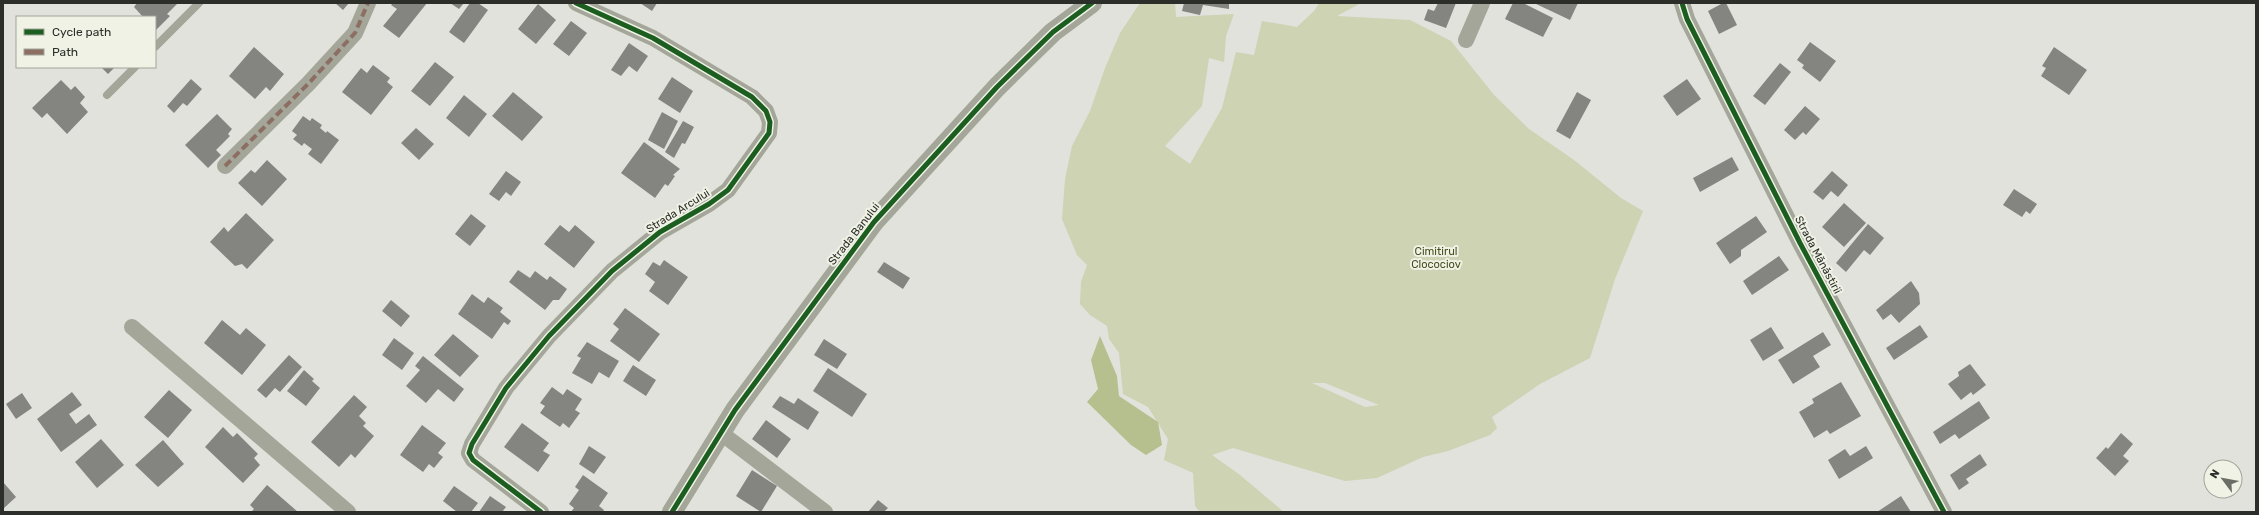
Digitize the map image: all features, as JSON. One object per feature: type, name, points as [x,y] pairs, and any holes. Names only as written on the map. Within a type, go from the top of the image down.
[{"type":"street","points":[[225,166],[355,34],[368,3]]},
{"type":"street","name":"Strada Arcului","points":[[541,512],[473,460],[469,453],[472,444],[506,388],[548,336],[612,270],[660,232],[709,204],[728,190],[769,133],[770,122],[766,111],[752,97],[653,38],[576,3]]},
{"type":"street","name":"Strada Banului","points":[[672,512],[735,410],[874,222],[997,87],[1053,32],[1092,3]]},
{"type":"street","points":[[1466,40],[1482,3]]},
{"type":"street","name":"Strada Mănăstirii","points":[[1682,3],[1687,18],[1800,243],[1944,512]]},
{"type":"street","points":[[132,327],[348,512]]},
{"type":"street","points":[[721,433],[825,512]]},
{"type":"lane","points":[[156,46],[199,3]]},
{"type":"lane","points":[[107,95],[134,68]]},
{"type":"green space","name":"Cimitirul Clocociov","points":[[1140,3],[1175,3],[1176,17],[1234,14],[1226,36],[1224,62],[1209,58],[1202,106],[1165,146],[1190,164],[1222,108],[1236,52],[1254,55],[1262,21],[1297,27],[1314,11],[1319,3],[1361,3],[1337,16],[1410,20],[1451,41],[1494,95],[1529,129],[1574,160],[1621,198],[1643,211],[1615,279],[1590,358],[1540,384],[1492,417],[1497,428],[1490,435],[1448,451],[1423,457],[1377,478],[1345,481],[1233,448],[1212,455],[1240,475],[1284,512],[1200,512],[1195,506],[1193,473],[1164,460],[1168,439],[1148,407],[1123,394],[1119,353],[1109,339],[1107,326],[1090,315],[1080,304],[1081,282],[1087,265],[1077,255],[1062,219],[1065,179],[1072,146],[1090,111],[1105,68],[1120,33]],"holes":[[[1312,383],[1325,383],[1379,405],[1365,407]]]},
{"type":"shaded area","points":[[1100,336],[1117,376],[1119,396],[1158,422],[1162,445],[1146,455],[1131,445],[1087,402],[1098,389],[1091,360]]},
{"type":"building","points":[[137,3],[177,4],[167,14],[170,16],[156,30],[156,16],[142,16],[134,7]]},
{"type":"building","points":[[335,3],[349,3],[343,10]]},
{"type":"building","points":[[393,3],[427,3],[399,38],[383,26],[397,9],[391,5]]},
{"type":"building","points":[[450,3],[464,3],[459,9]]},
{"type":"building","points":[[470,3],[478,3],[488,10],[464,43],[449,32]]},
{"type":"building","points":[[640,3],[657,3],[652,11]]},
{"type":"building","points":[[1184,3],[1229,3],[1229,9],[1203,5],[1200,15],[1182,11]]},
{"type":"building","points":[[1438,3],[1456,3],[1446,28],[1424,20],[1428,9],[1434,11]]},
{"type":"building","points":[[1513,3],[1523,3],[1553,18],[1543,37],[1505,19]]},
{"type":"building","points":[[1534,3],[1578,3],[1570,20]]},
{"type":"building","points":[[1723,3],[1726,3],[1737,25],[1719,34],[1708,11]]},
{"type":"building","points":[[538,4],[556,20],[536,44],[518,29]]},
{"type":"building","points":[[571,21],[587,33],[569,56],[553,44]]},
{"type":"building","points":[[1810,42],[1836,61],[1820,82],[1802,68],[1804,65],[1797,60]]},
{"type":"building","points":[[629,43],[648,56],[637,72],[629,66],[621,76],[611,70]]},
{"type":"building","points":[[254,47],[284,74],[270,91],[266,87],[255,99],[229,76]]},
{"type":"building","points":[[2054,47],[2087,70],[2069,95],[2041,76],[2046,68],[2042,66]]},
{"type":"building","points":[[435,62],[454,77],[430,106],[411,91]]},
{"type":"building","points":[[1780,63],[1791,72],[1765,105],[1753,96]]},
{"type":"building","points":[[373,65],[390,78],[387,82],[393,87],[371,115],[342,92],[361,68],[367,73]]},
{"type":"building","points":[[102,68],[114,68],[108,74]]},
{"type":"building","points":[[672,77],[693,91],[680,113],[658,99]]},
{"type":"building","points":[[191,79],[202,89],[187,106],[183,103],[174,113],[167,106]]},
{"type":"building","points":[[1687,79],[1701,99],[1677,116],[1663,96]]},
{"type":"building","points":[[61,80],[71,90],[75,86],[85,97],[80,103],[88,112],[67,134],[47,113],[42,118],[32,108]]},
{"type":"building","points":[[513,92],[543,117],[522,141],[492,116]]},
{"type":"building","points":[[1577,92],[1591,100],[1570,139],[1556,131]]},
{"type":"building","points":[[464,95],[487,114],[469,137],[446,118]]},
{"type":"building","points":[[1805,106],[1820,119],[1806,135],[1803,132],[1795,140],[1784,130]]},
{"type":"building","points":[[662,112],[678,121],[664,149],[648,140]]},
{"type":"building","points":[[217,114],[232,129],[228,134],[230,136],[216,150],[221,155],[208,168],[185,145]]},
{"type":"building","points":[[303,116],[310,121],[312,118],[322,125],[320,128],[326,133],[327,131],[339,140],[321,164],[308,154],[312,149],[304,143],[302,146],[293,139],[297,135],[292,131]]},
{"type":"building","points":[[683,121],[694,127],[685,144],[682,143],[674,158],[665,152]]},
{"type":"building","points":[[416,128],[434,144],[419,160],[401,143]]},
{"type":"building","points":[[644,142],[680,169],[673,175],[675,176],[668,186],[665,184],[655,198],[621,173]]},
{"type":"building","points":[[1732,157],[1739,170],[1700,192],[1693,178]]},
{"type":"building","points":[[267,160],[287,179],[262,206],[238,183],[251,170],[255,173]]},
{"type":"building","points":[[506,171],[521,182],[511,196],[506,192],[499,201],[489,194]]},
{"type":"building","points":[[1832,171],[1848,185],[1838,197],[1831,191],[1823,200],[1813,192]]},
{"type":"building","points":[[2014,189],[2037,204],[2030,214],[2026,211],[2022,217],[2003,205]]},
{"type":"building","points":[[1844,203],[1866,223],[1844,247],[1822,227]]},
{"type":"building","points":[[246,213],[274,240],[247,269],[242,264],[235,266],[210,242],[224,227],[228,232]]},
{"type":"building","points":[[471,214],[486,226],[470,246],[455,234]]},
{"type":"building","points":[[1756,216],[1767,232],[1741,250],[1741,256],[1730,264],[1716,243]]},
{"type":"building","points":[[1868,224],[1884,238],[1870,255],[1864,250],[1846,272],[1836,263]]},
{"type":"building","points":[[560,225],[569,232],[575,225],[595,242],[574,268],[544,244]]},
{"type":"building","points":[[1779,256],[1789,270],[1752,295],[1743,281]]},
{"type":"building","points":[[664,260],[688,277],[668,305],[649,291],[655,282],[645,274],[653,262],[660,266]]},
{"type":"building","points":[[884,262],[910,278],[903,289],[877,272]]},
{"type":"building","points":[[518,270],[530,278],[535,271],[547,280],[550,276],[567,289],[559,300],[553,300],[545,310],[509,282]]},
{"type":"building","points":[[1911,281],[1919,293],[1920,304],[1899,323],[1891,314],[1883,320],[1876,310]]},
{"type":"building","points":[[472,294],[484,303],[488,297],[503,308],[500,312],[511,321],[508,325],[504,322],[492,339],[458,314]]},
{"type":"building","points":[[391,300],[410,316],[401,327],[382,311]]},
{"type":"building","points":[[625,308],[660,334],[639,362],[610,341],[619,329],[613,324]]},
{"type":"building","points":[[222,320],[240,335],[246,328],[266,345],[242,375],[204,343]]},
{"type":"building","points":[[1920,325],[1928,337],[1894,360],[1886,348]]},
{"type":"building","points":[[1771,327],[1784,348],[1763,361],[1750,340]]},
{"type":"building","points":[[1823,332],[1831,345],[1813,356],[1820,367],[1793,384],[1778,360]]},
{"type":"building","points":[[453,334],[479,356],[460,377],[434,355]]},
{"type":"building","points":[[394,338],[414,353],[402,370],[382,355]]},
{"type":"building","points":[[824,339],[847,354],[837,369],[814,355]]},
{"type":"building","points":[[587,342],[619,361],[609,378],[599,372],[592,384],[572,373],[581,358],[577,356]]},
{"type":"building","points":[[289,355],[302,367],[280,392],[275,388],[266,398],[257,390]]},
{"type":"building","points":[[423,356],[464,389],[454,402],[438,389],[426,403],[406,386],[420,370],[415,366]]},
{"type":"building","points":[[1970,364],[1986,385],[1973,395],[1971,392],[1961,400],[1948,384],[1959,376],[1958,372]]},
{"type":"building","points":[[633,365],[656,380],[646,396],[623,381]]},
{"type":"building","points":[[828,368],[867,394],[852,417],[813,391]]},
{"type":"building","points":[[304,370],[314,379],[312,381],[320,388],[306,406],[287,391]]},
{"type":"building","points":[[1841,382],[1861,416],[1830,434],[1827,430],[1814,438],[1799,412],[1814,403],[1812,399]]},
{"type":"building","points":[[552,387],[563,395],[567,389],[582,399],[575,410],[580,413],[569,428],[563,423],[560,427],[540,413],[545,406],[540,403]]},
{"type":"building","points":[[169,390],[192,410],[168,438],[144,417]]},
{"type":"building","points":[[72,392],[82,405],[69,414],[76,424],[89,414],[97,425],[61,452],[37,419]]},
{"type":"building","points":[[22,393],[32,408],[16,419],[6,404]]},
{"type":"building","points":[[354,395],[367,407],[359,416],[366,423],[363,426],[374,436],[355,458],[351,454],[339,467],[311,442]]},
{"type":"building","points":[[780,396],[794,404],[798,398],[819,412],[808,430],[772,407]]},
{"type":"building","points":[[1979,401],[1990,418],[1959,439],[1955,434],[1940,444],[1933,432]]},
{"type":"building","points":[[766,420],[791,439],[777,458],[752,439]]},
{"type":"building","points":[[522,423],[549,443],[543,451],[550,455],[538,472],[504,447]]},
{"type":"building","points":[[422,425],[446,443],[438,453],[443,457],[434,468],[429,464],[423,472],[400,455]]},
{"type":"building","points":[[223,427],[233,437],[237,433],[258,454],[254,458],[260,465],[243,483],[205,447]]},
{"type":"building","points":[[2121,433],[2133,444],[2123,456],[2129,461],[2115,476],[2096,458],[2106,447],[2108,449]]},
{"type":"building","points":[[101,439],[124,465],[97,488],[75,462]]},
{"type":"building","points":[[163,440],[184,464],[158,487],[135,465]]},
{"type":"building","points":[[589,446],[606,457],[594,474],[579,464]]},
{"type":"building","points":[[1866,446],[1873,458],[1839,479],[1828,460],[1845,449],[1850,456]]},
{"type":"building","points":[[1980,454],[1987,465],[1966,479],[1969,483],[1959,490],[1950,475]]},
{"type":"building","points":[[752,470],[777,486],[761,512],[736,496]]},
{"type":"building","points":[[583,475],[608,493],[599,506],[604,510],[603,512],[571,512],[574,508],[569,504],[579,490],[575,487]]},
{"type":"building","points":[[3,482],[16,497],[3,509]]},
{"type":"building","points":[[267,485],[298,512],[251,512],[254,509],[250,505]]},
{"type":"building","points":[[454,486],[478,503],[471,512],[457,512],[443,501]]},
{"type":"building","points":[[490,496],[506,507],[502,512],[479,512]]},
{"type":"building","points":[[1901,496],[1911,512],[1877,512]]},
{"type":"building","points":[[878,500],[888,508],[884,512],[868,512]]},
{"type":"marked path","points":[[225,166],[308,84],[355,33],[368,3]]},
{"type":"cycle path","points":[[541,512],[473,460],[469,453],[472,444],[506,388],[549,336],[612,271],[660,232],[709,204],[728,190],[769,133],[770,122],[766,111],[752,97],[653,38],[576,3]]},
{"type":"cycle path","points":[[672,512],[735,410],[874,222],[997,87],[1053,32],[1092,3]]},
{"type":"cycle path","points":[[1682,3],[1687,19],[1800,243],[1944,512]]}]
